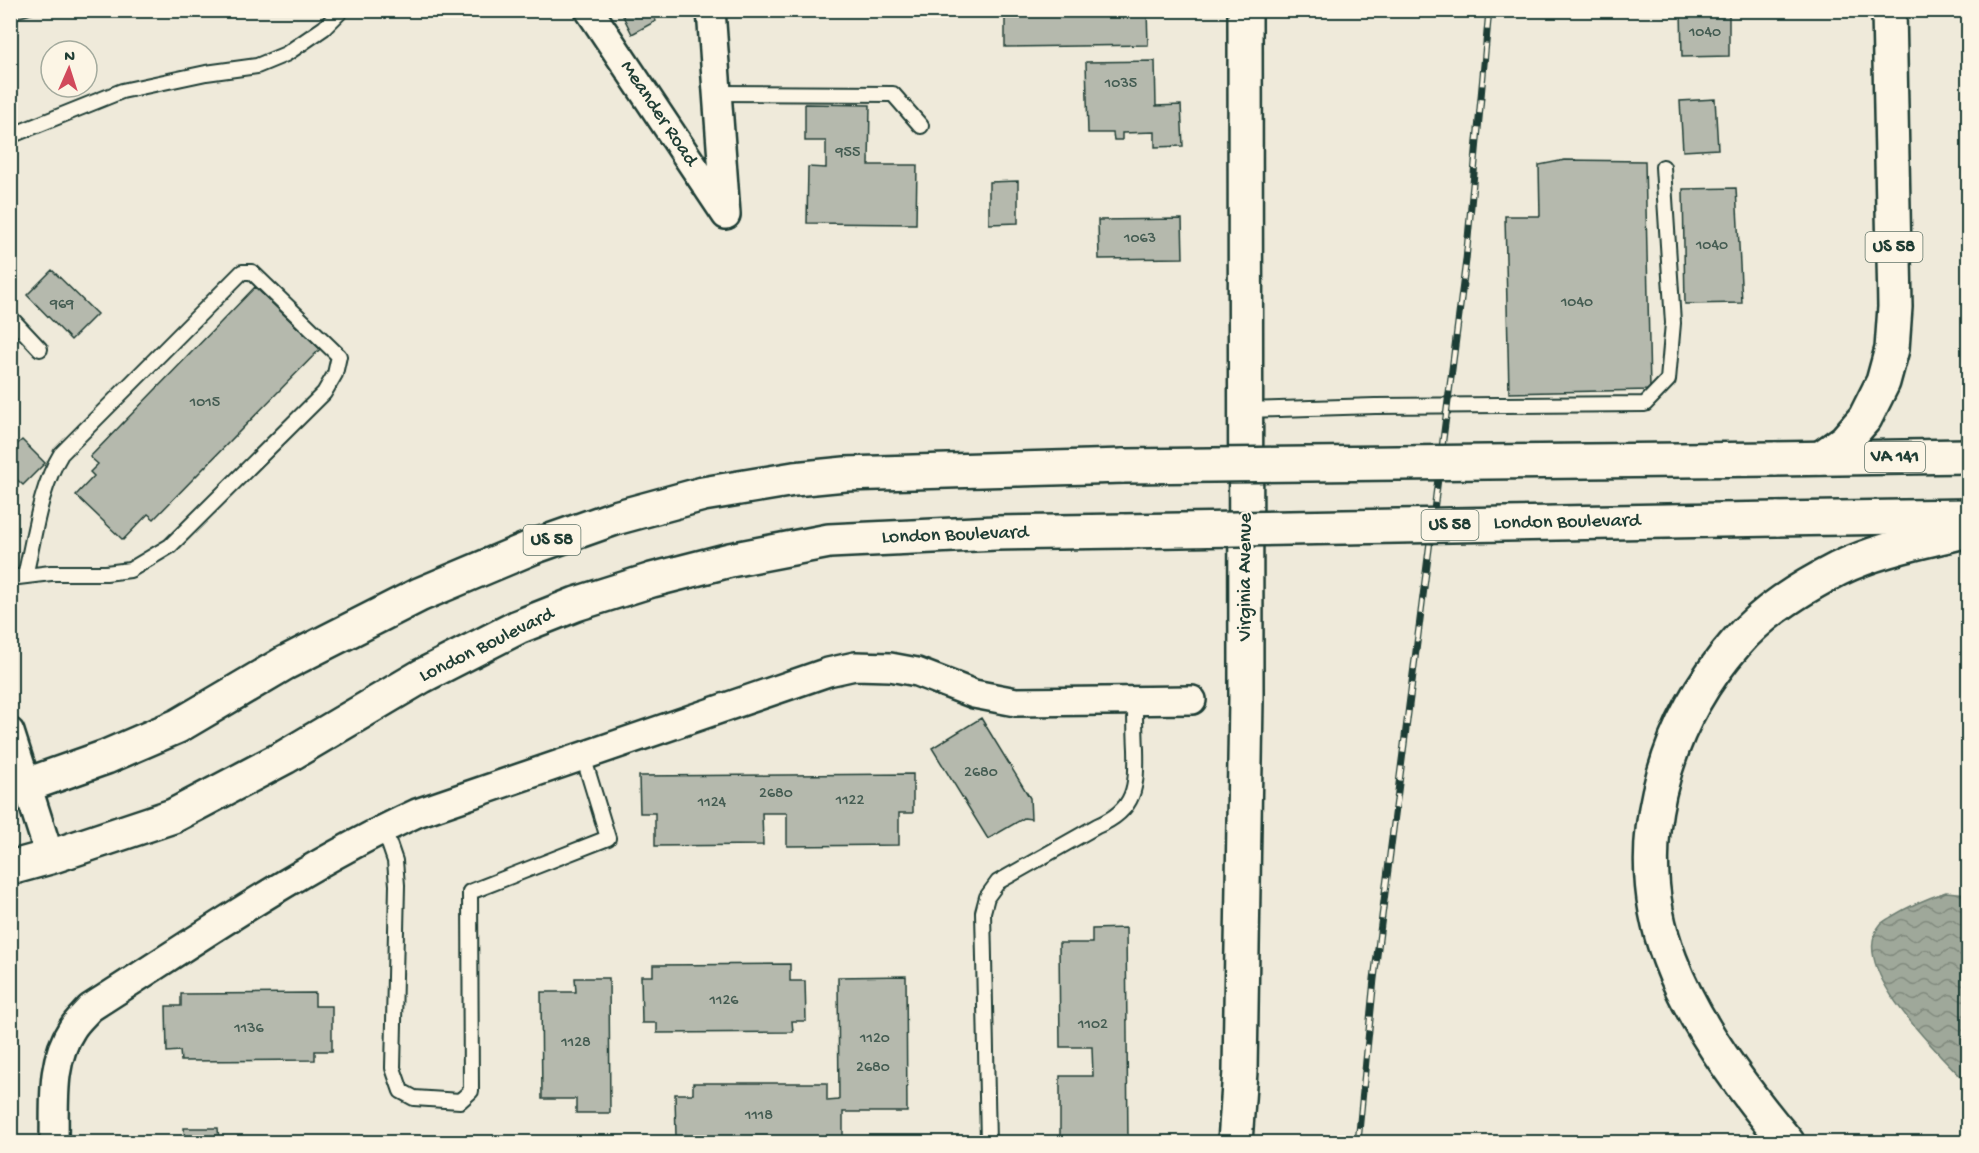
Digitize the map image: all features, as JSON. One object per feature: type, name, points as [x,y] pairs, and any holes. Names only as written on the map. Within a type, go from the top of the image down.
[{"type":"main road","name":"Virginia Avenue","points":[[1235,1143],[1240,1071],[1246,711],[1245,10]]},
{"type":"main road","name":"US 58","points":[[19,788],[106,758],[178,726],[285,663],[419,595],[533,547],[615,518],[704,494],[794,479],[890,472],[1124,466],[1821,458],[1845,441],[1865,418],[1883,381],[1892,349],[1895,307],[1889,10]]},
{"type":"main road","name":"VA 141","points":[[1821,458],[1968,456]]},
{"type":"main road","name":"London Boulevard","points":[[10,868],[174,816],[285,757],[422,676],[507,633],[576,604],[652,580],[730,560],[829,541],[996,533],[1968,516]]},
{"type":"main road","points":[[1787,1143],[1751,1100],[1694,1012],[1669,958],[1657,912],[1652,866],[1654,818],[1663,772],[1679,728],[1702,686],[1737,641],[1772,609],[1795,593],[1840,568],[1894,549],[1968,530]]},
{"type":"street","name":"Meander Road","points":[[589,10],[726,217],[716,93]]},
{"type":"street","points":[[711,10],[716,93]]},
{"type":"street","points":[[54,1143],[56,1073],[60,1052],[72,1028],[90,1008],[302,873],[417,813],[828,672],[855,666],[890,667],[917,672],[974,694],[1016,702],[1192,700]]},
{"type":"street","points":[[10,732],[19,788],[50,857]]},
{"type":"lane","points":[[10,136],[122,91],[206,73],[257,66],[286,54],[324,28],[342,10]]},
{"type":"lane","points":[[716,93],[893,94],[921,126]]},
{"type":"lane","points":[[1246,410],[1375,406],[1645,404],[1668,380],[1673,323],[1663,167]]},
{"type":"lane","points":[[10,578],[130,570],[170,546],[324,393],[335,374],[339,356],[252,272],[242,272],[61,454],[45,489],[25,576]]},
{"type":"lane","points":[[10,317],[40,349]]},
{"type":"lane","points":[[988,1143],[983,912],[987,897],[998,882],[1097,826],[1112,820],[1126,807],[1135,790],[1135,701]]},
{"type":"lane","points":[[384,829],[395,861],[397,885],[393,1068],[401,1091],[414,1098],[460,1101],[471,1091],[470,892],[608,838],[583,756]]},
{"type":"water","points":[[1946,892],[1968,894],[1968,1082],[1931,1045],[1897,1004],[1884,983],[1875,961],[1873,942],[1881,924],[1911,906]]},
{"type":"building","points":[[10,10],[45,10],[10,20]]},
{"type":"building","points":[[620,10],[650,10],[656,21],[632,34]]},
{"type":"building","points":[[1005,10],[1147,10],[1148,45],[1005,47]]},
{"type":"building","points":[[1681,10],[1729,10],[1729,56],[1682,57]]},
{"type":"building","points":[[1155,61],[1156,106],[1181,105],[1183,146],[1155,147],[1155,132],[1122,133],[1122,140],[1114,140],[1113,133],[1088,133],[1086,62]]},
{"type":"building","points":[[1715,99],[1718,149],[1683,151],[1680,101]]},
{"type":"building","points":[[805,104],[870,105],[869,165],[917,165],[916,224],[807,223],[808,167],[826,168],[826,141],[805,141]]},
{"type":"building","points":[[1565,160],[1645,161],[1650,390],[1509,393],[1505,216],[1540,216],[1539,165]]},
{"type":"building","points":[[1018,181],[1018,223],[989,224],[989,182]]},
{"type":"building","points":[[1736,188],[1742,303],[1685,304],[1683,189]]},
{"type":"building","points":[[1182,219],[1183,258],[1099,259],[1098,220]]},
{"type":"building","points":[[52,270],[97,314],[71,340],[27,295]]},
{"type":"building","points":[[255,287],[320,349],[154,519],[148,514],[123,540],[76,495],[94,476],[90,472],[98,464],[90,457]]},
{"type":"building","points":[[22,440],[45,463],[23,485],[10,473],[10,451]]},
{"type":"building","points":[[981,718],[1030,798],[1031,819],[1024,818],[988,839],[932,748]]},
{"type":"building","points":[[913,774],[913,813],[899,813],[899,845],[787,846],[787,813],[762,813],[763,845],[655,846],[655,813],[640,813],[639,776]]},
{"type":"building","points":[[1126,928],[1128,1142],[1060,1142],[1060,1076],[1093,1076],[1092,1047],[1060,1047],[1059,943],[1092,943],[1092,929]]},
{"type":"building","points":[[790,964],[790,981],[805,981],[806,1021],[792,1021],[793,1032],[657,1033],[657,1023],[642,1023],[641,976],[653,976],[653,965]]},
{"type":"building","points":[[906,976],[907,1112],[843,1112],[843,1140],[828,1140],[828,1142],[689,1142],[689,1139],[676,1138],[675,1094],[693,1094],[693,1083],[827,1083],[827,1101],[839,1100],[838,977]]},
{"type":"building","points":[[575,978],[609,978],[610,1113],[576,1113],[576,1099],[542,1099],[541,992],[576,992]]},
{"type":"building","points":[[315,993],[315,1006],[332,1006],[332,1051],[315,1051],[315,1060],[181,1061],[180,1051],[167,1052],[166,1006],[181,1006],[181,994]]},
{"type":"building","points":[[184,1128],[218,1128],[219,1142],[185,1142]]},
{"type":"railway","points":[[1358,1142],[1374,979],[1466,260],[1489,10]]}]
